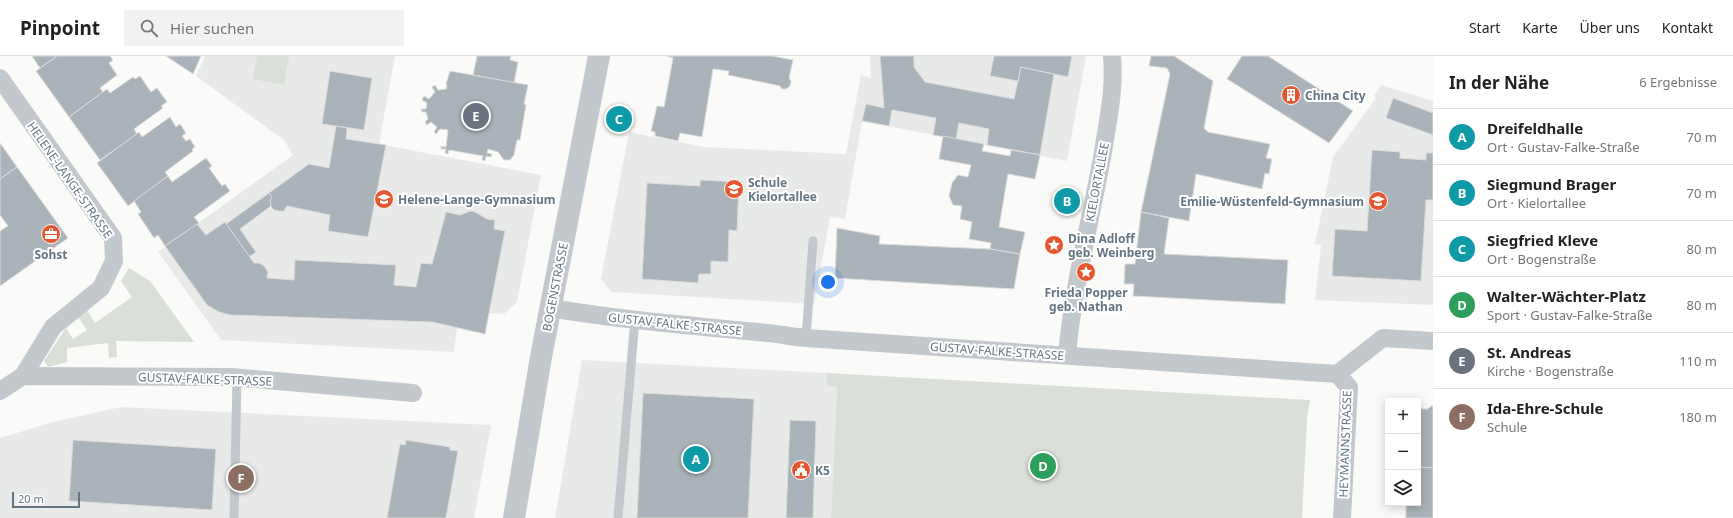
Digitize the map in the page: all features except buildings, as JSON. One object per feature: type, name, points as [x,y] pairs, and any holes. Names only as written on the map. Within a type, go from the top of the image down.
[{"type":"street","name":"BOGENSTRASSE","points":[[514,518],[550,308],[599,56]]},
{"type":"street","name":"KIELORTALLEE","points":[[1067,355],[1074,292],[1099,173],[1113,92],[1112,56]]},
{"type":"street","name":"HELENE-LANGE-STRASSE","points":[[0,78],[113,238],[115,256],[101,288],[53,327],[23,376]]},
{"type":"street","name":"GUSTAV-FALKE-STRASSE","points":[[550,308],[590,315],[635,319],[671,325],[769,333],[806,338],[1337,374]]},
{"type":"street","points":[[1337,374],[1383,338],[1433,342]]},
{"type":"street","name":"HEYMANNSTRASSE","points":[[1337,374],[1349,387],[1342,518]]},
{"type":"street","name":"GUSTAV-FALKE-STRASSE","points":[[23,376],[237,378],[413,393]]},
{"type":"street","points":[[0,391],[23,376]]},
{"type":"lane","points":[[806,338],[813,242]]},
{"type":"lane","points":[[618,518],[635,319]]},
{"type":"lane","points":[[234,518],[237,378]]},
{"type":"shaded area","name":"Helene-Lange-Gymnasium","points":[[205,56],[395,56],[379,144],[541,175],[517,302],[504,314],[489,313],[485,334],[457,328],[454,352],[221,340],[158,252],[293,155],[284,140],[196,76]]},
{"type":"shaded area","points":[[257,56],[289,56],[284,85],[253,79]]},
{"type":"shaded area","name":"Schule Kielortallee","points":[[870,56],[1086,56],[1067,161],[862,121],[845,219],[830,217],[814,304],[611,292],[601,279],[629,132],[704,147],[846,154],[861,75],[871,78]]},
{"type":"shaded area","name":"Emilie-Wüstenfeld-Gymnasium","points":[[1381,85],[1433,101],[1433,305],[1315,300],[1321,245],[1315,244],[1333,157],[1376,98],[1374,96]]},
{"type":"shaded area","points":[[129,268],[150,281],[194,342],[116,341],[117,357],[109,358],[108,343],[67,348],[67,362],[48,367],[44,361],[66,328],[73,339],[87,330],[78,317],[87,310],[95,323],[132,297],[121,281]]},
{"type":"shaded area","points":[[582,360],[827,373],[827,386],[837,387],[831,518],[555,518]]},
{"type":"shaded area","points":[[827,373],[1310,400],[1307,417],[1302,518],[831,518],[837,387],[827,386]]},
{"type":"shaded area","points":[[121,407],[491,425],[474,518],[0,518],[0,438],[53,422]]},
{"type":"place","name":"China City","points":[[1291,95]]},
{"type":"place","name":"St. Andreas","points":[[476,116]]},
{"type":"place","name":"Siegfried Kleve","points":[[619,119]]},
{"type":"place","name":"Schule Kielortallee","points":[[734,189]]},
{"type":"place","name":"Helene-Lange-Gymnasium","points":[[384,199]]},
{"type":"place","name":"Siegmund Brager","points":[[1067,201]]},
{"type":"place","name":"Emilie-Wüstenfeld-Gymnasium","points":[[1378,201]]},
{"type":"place","name":"Sohst","points":[[51,234]]},
{"type":"place","name":"Dina Adloff geb. Weinberg","points":[[1054,245]]},
{"type":"place","name":"Frieda Popper geb. Nathan","points":[[1086,272]]},
{"type":"place","name":"Dreifeldhalle","points":[[696,459]]},
{"type":"place","name":"Walter-Wächter-Platz","points":[[1043,466]]},
{"type":"place","name":"K5","points":[[801,470]]},
{"type":"place","name":"Ida-Ehre-Schule","points":[[241,478]]}]
